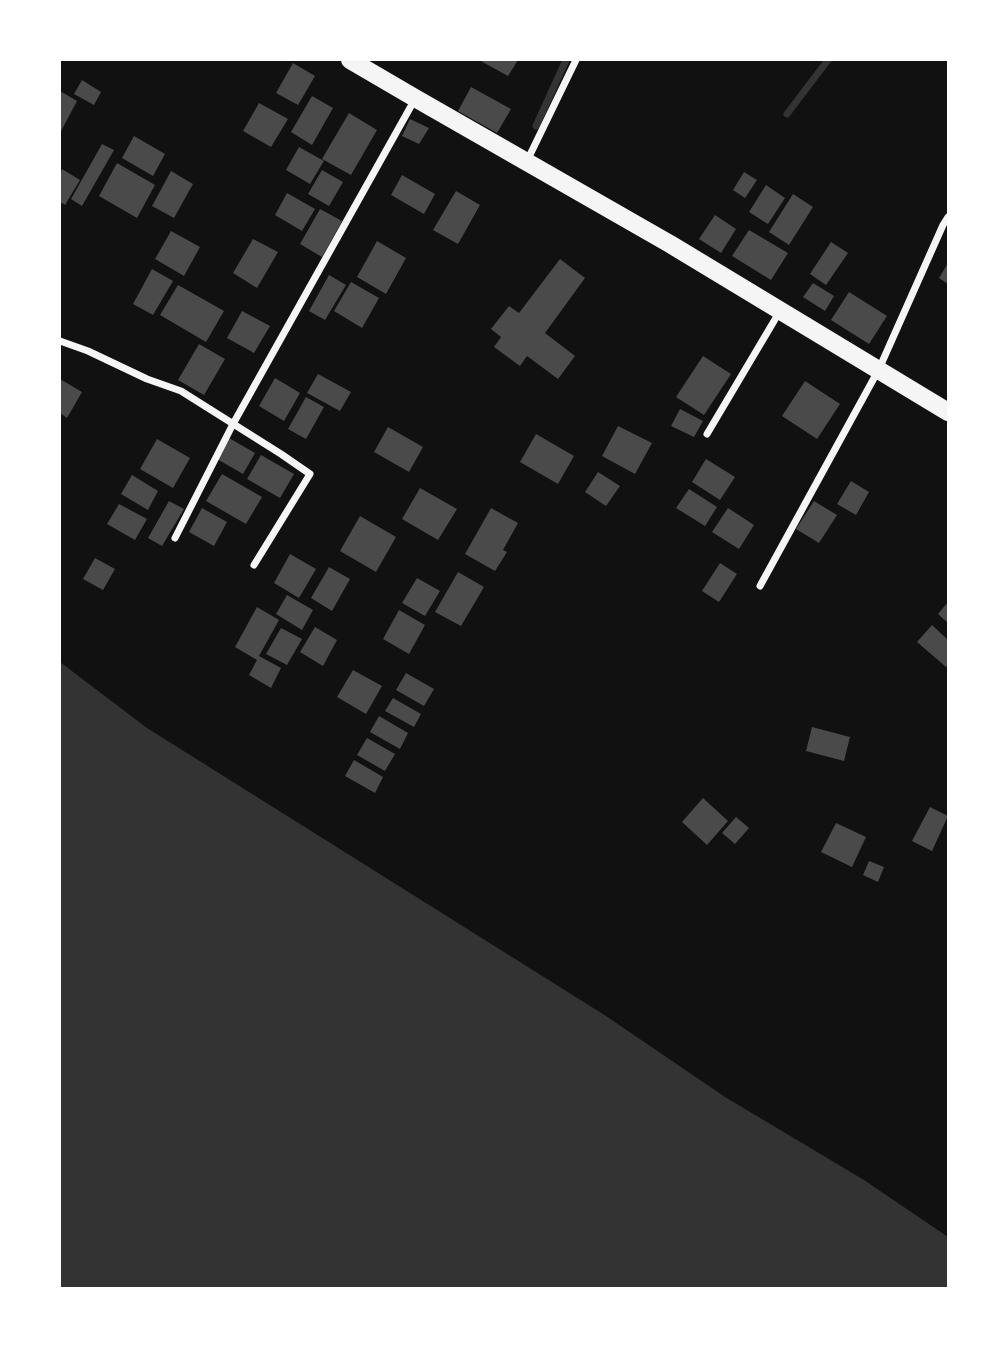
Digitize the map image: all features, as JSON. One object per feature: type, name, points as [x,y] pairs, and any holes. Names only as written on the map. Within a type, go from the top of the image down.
[{"type":"main road","points":[[350,60],[670,244],[948,412]]},
{"type":"street","points":[[526,162],[576,60]]},
{"type":"street","points":[[175,538],[233,424],[415,98]]},
{"type":"street","points":[[760,586],[879,369],[948,217]]},
{"type":"street","points":[[707,434],[780,310]]},
{"type":"street","points":[[60,341],[181,391],[310,474],[254,565]]},
{"type":"shaded area","points":[[60,662],[147,728],[606,1016],[725,1097],[864,1180],[948,1237],[948,1288],[60,1288]]},
{"type":"building","points":[[479,60],[518,60],[508,76]]},
{"type":"building","points":[[293,63],[315,76],[298,105],[276,93]]},
{"type":"building","points":[[82,80],[101,92],[94,105],[74,94]]},
{"type":"building","points":[[471,87],[511,109],[497,133],[458,111]]},
{"type":"building","points":[[60,91],[77,101],[60,133]]},
{"type":"building","points":[[312,96],[333,108],[312,145],[291,132]]},
{"type":"building","points":[[259,103],[288,119],[271,147],[243,131]]},
{"type":"building","points":[[349,113],[377,130],[351,175],[322,159]]},
{"type":"building","points":[[410,119],[429,128],[419,144],[402,136]]},
{"type":"building","points":[[134,136],[165,154],[153,176],[122,158]]},
{"type":"building","points":[[102,144],[114,150],[82,206],[71,199]]},
{"type":"building","points":[[299,147],[324,161],[310,184],[286,170]]},
{"type":"building","points":[[117,163],[155,185],[137,218],[99,196]]},
{"type":"building","points":[[62,169],[80,180],[65,205],[60,202]]},
{"type":"building","points":[[322,170],[343,182],[329,206],[308,194]]},
{"type":"building","points":[[171,171],[193,184],[174,218],[152,206]]},
{"type":"building","points":[[744,172],[757,180],[745,198],[733,190]]},
{"type":"building","points":[[402,175],[435,194],[424,214],[391,195]]},
{"type":"building","points":[[766,185],[785,198],[768,224],[749,212]]},
{"type":"building","points":[[456,191],[480,205],[458,244],[433,230]]},
{"type":"building","points":[[287,193],[315,209],[302,231],[275,215]]},
{"type":"building","points":[[793,194],[813,207],[789,245],[769,232]]},
{"type":"building","points":[[320,209],[342,221],[322,257],[300,244]]},
{"type":"building","points":[[715,215],[736,229],[721,253],[699,239]]},
{"type":"building","points":[[749,230],[788,253],[771,280],[732,256]]},
{"type":"building","points":[[171,231],[200,247],[184,276],[155,259]]},
{"type":"building","points":[[253,239],[278,252],[257,288],[233,273]]},
{"type":"building","points":[[377,241],[406,258],[386,294],[357,277]]},
{"type":"building","points":[[831,242],[848,253],[826,285],[810,274]]},
{"type":"building","points":[[560,259],[585,278],[545,333],[575,356],[558,379],[527,356],[520,366],[494,347],[501,337],[491,329],[509,306],[519,313]]},
{"type":"building","points":[[948,263],[948,284],[939,278]]},
{"type":"building","points":[[152,269],[173,281],[153,315],[133,304]]},
{"type":"building","points":[[329,275],[346,285],[325,320],[309,311]]},
{"type":"building","points":[[351,282],[379,298],[362,328],[334,311]]},
{"type":"building","points":[[813,283],[834,296],[825,311],[803,297]]},
{"type":"building","points":[[178,285],[224,311],[206,342],[160,315]]},
{"type":"building","points":[[849,292],[887,316],[869,344],[831,320]]},
{"type":"building","points":[[242,311],[270,326],[254,353],[227,338]]},
{"type":"building","points":[[199,344],[225,359],[204,395],[178,380]]},
{"type":"building","points":[[703,356],[731,374],[704,415],[676,397]]},
{"type":"building","points":[[318,374],[351,392],[340,411],[307,393]]},
{"type":"building","points":[[275,378],[300,393],[284,421],[259,406]]},
{"type":"building","points":[[60,379],[82,392],[67,418],[60,413]]},
{"type":"building","points":[[805,381],[840,404],[817,439],[782,416]]},
{"type":"building","points":[[306,397],[324,407],[306,439],[288,429]]},
{"type":"building","points":[[680,409],[703,421],[694,437],[671,426]]},
{"type":"building","points":[[618,426],[652,443],[635,474],[602,456]]},
{"type":"building","points":[[388,427],[423,447],[409,472],[374,452]]},
{"type":"building","points":[[536,434],[574,456],[558,484],[520,462]]},
{"type":"building","points":[[229,438],[255,453],[243,474],[217,459]]},
{"type":"building","points":[[157,439],[190,458],[173,488],[140,469]]},
{"type":"building","points":[[261,455],[294,474],[280,498],[247,479]]},
{"type":"building","points":[[706,459],[735,477],[720,500],[692,482]]},
{"type":"building","points":[[598,472],[620,486],[606,506],[585,492]]},
{"type":"building","points":[[222,474],[262,497],[246,524],[206,501]]},
{"type":"building","points":[[132,475],[158,491],[148,510],[121,494]]},
{"type":"building","points":[[851,481],[869,492],[856,515],[837,504]]},
{"type":"building","points":[[420,488],[457,509],[438,540],[402,519]]},
{"type":"building","points":[[689,489],[717,507],[705,526],[676,508]]},
{"type":"building","points":[[169,501],[184,509],[162,546],[148,538]]},
{"type":"building","points":[[814,501],[837,515],[819,543],[796,529]]},
{"type":"building","points":[[119,504],[147,519],[135,540],[107,524]]},
{"type":"building","points":[[202,508],[227,522],[214,546],[189,532]]},
{"type":"building","points":[[491,508],[518,523],[503,550],[507,552],[495,571],[465,554]]},
{"type":"building","points":[[728,508],[754,525],[739,549],[712,532]]},
{"type":"building","points":[[360,516],[396,537],[376,572],[340,551]]},
{"type":"building","points":[[290,554],[316,569],[299,598],[274,583]]},
{"type":"building","points":[[95,558],[115,569],[103,590],[83,579]]},
{"type":"building","points":[[720,563],[737,574],[719,602],[702,591]]},
{"type":"building","points":[[329,567],[350,579],[332,611],[311,598]]},
{"type":"building","points":[[458,572],[484,587],[461,626],[435,612]]},
{"type":"building","points":[[417,578],[440,591],[425,616],[402,603]]},
{"type":"building","points":[[287,595],[313,610],[302,630],[276,614]]},
{"type":"building","points":[[948,602],[948,623],[938,614]]},
{"type":"building","points":[[257,607],[279,620],[259,656],[281,668],[271,688],[249,675],[257,660],[235,647]]},
{"type":"building","points":[[399,610],[425,625],[409,654],[383,639]]},
{"type":"building","points":[[932,625],[948,640],[946,667],[917,642]]},
{"type":"building","points":[[315,627],[337,640],[323,666],[300,652]]},
{"type":"building","points":[[281,628],[302,639],[287,665],[266,654]]},
{"type":"building","points":[[353,670],[382,686],[366,714],[337,697]]},
{"type":"building","points":[[406,673],[434,689],[424,706],[396,690]]},
{"type":"building","points":[[393,698],[421,714],[414,727],[385,711]]},
{"type":"building","points":[[379,716],[408,733],[400,749],[370,732]]},
{"type":"building","points":[[812,727],[850,737],[844,761],[806,751]]},
{"type":"building","points":[[367,738],[395,754],[385,771],[357,755]]},
{"type":"building","points":[[354,760],[383,777],[375,793],[345,776]]},
{"type":"building","points":[[703,798],[728,821],[707,845],[682,822]]},
{"type":"building","points":[[930,807],[948,816],[932,851],[912,841]]},
{"type":"building","points":[[736,817],[749,828],[735,844],[722,833]]},
{"type":"building","points":[[836,823],[866,837],[852,867],[821,852]]},
{"type":"building","points":[[869,861],[884,867],[878,882],[863,875]]},
{"type":"waterway","points":[[536,126],[566,60]]},
{"type":"waterway","points":[[787,114],[828,60]]}]
